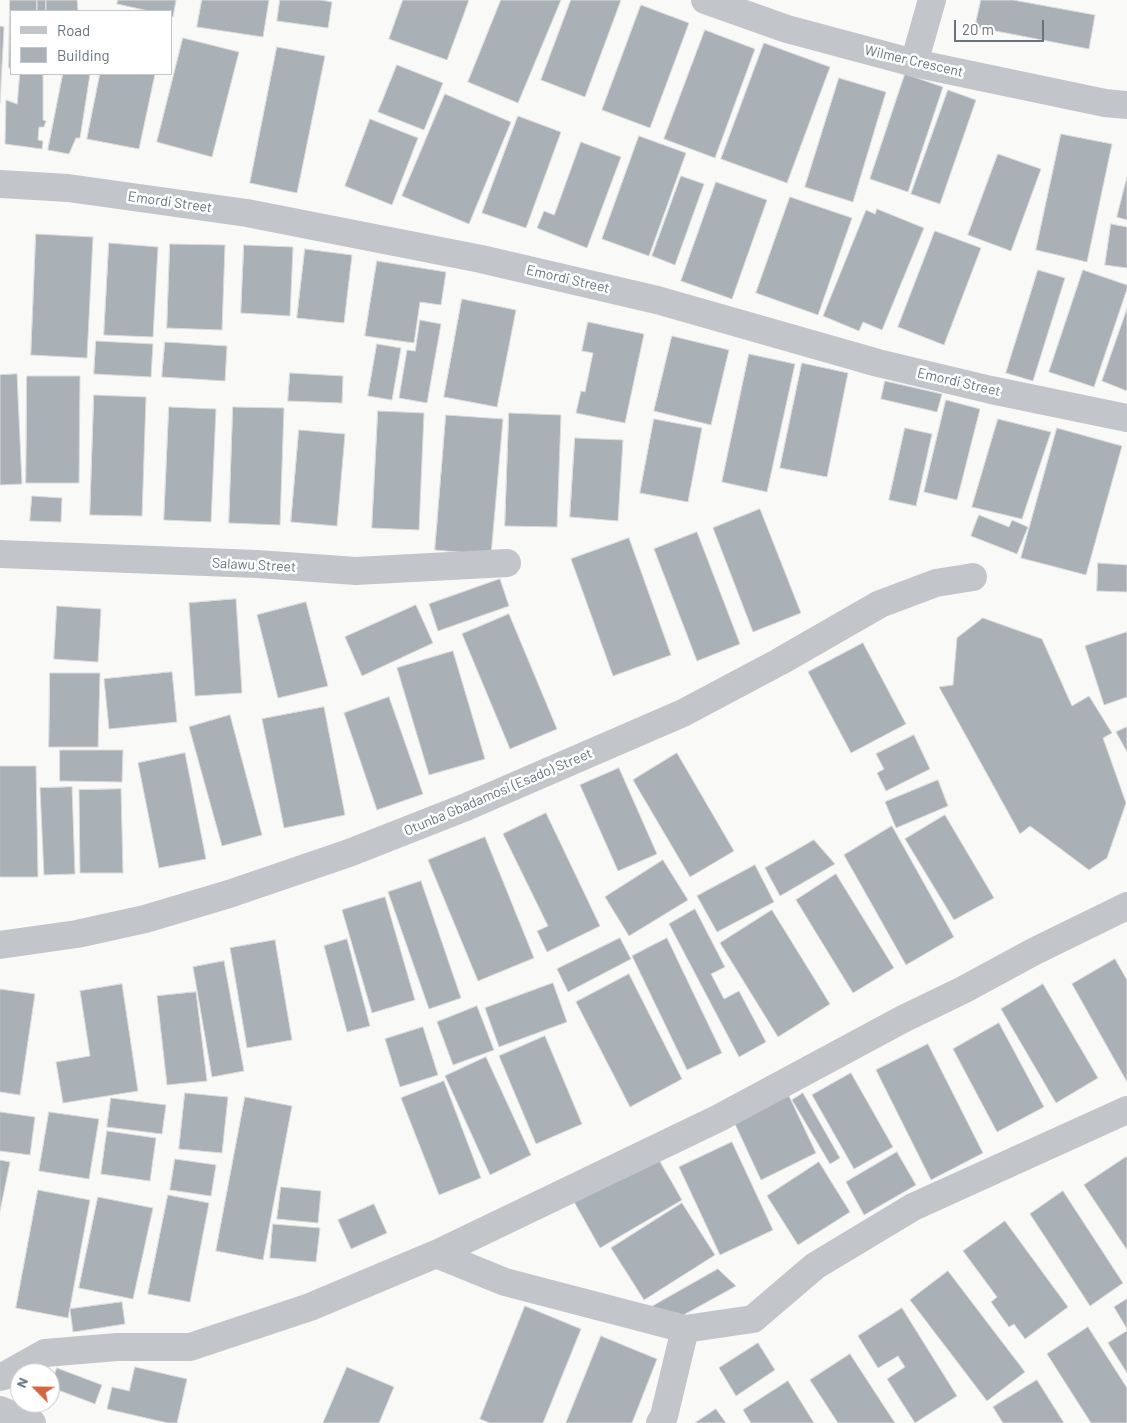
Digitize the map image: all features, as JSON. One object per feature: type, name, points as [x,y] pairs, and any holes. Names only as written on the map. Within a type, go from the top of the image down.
[{"type":"street","name":"Wilmer Crescent","points":[[705,0],[787,29],[914,63],[1105,103],[1127,105]]},
{"type":"street","points":[[914,63],[932,0]]},
{"type":"street","name":"Emordi Street","points":[[0,184],[68,188],[247,213],[481,259],[657,300],[878,363],[992,390],[1127,418]]},
{"type":"street","name":"Salawu Street","points":[[0,554],[257,564],[356,571],[507,563]]},
{"type":"street","name":"Otunba Gbadamosi (Esado) Street","points":[[0,945],[77,934],[145,919],[230,894],[350,853],[466,807],[683,713],[779,662],[880,604],[936,583],[973,577]]},
{"type":"street","points":[[0,1377],[45,1353],[117,1347],[190,1347],[310,1307],[436,1254],[719,1118],[903,1019],[1127,906]]},
{"type":"street","points":[[436,1254],[505,1282],[685,1329],[752,1319],[816,1266],[913,1207],[1127,1110]]},
{"type":"street","points":[[660,1423],[664,1416],[685,1329]]},
{"type":"street","points":[[0,1410],[32,1423]]},
{"type":"building","points":[[10,0],[37,0],[37,10],[10,10],[9,68]]},
{"type":"building","points":[[37,0],[46,0],[46,10],[37,10]]},
{"type":"building","points":[[46,0],[77,0],[78,10],[46,10]]},
{"type":"building","points":[[118,0],[176,0],[173,17],[172,10],[144,10],[117,4]]},
{"type":"building","points":[[202,0],[269,0],[263,37],[197,27]]},
{"type":"building","points":[[280,0],[320,0],[332,2],[328,28],[277,21]]},
{"type":"building","points":[[403,0],[469,0],[447,60],[389,39]]},
{"type":"building","points":[[501,0],[561,0],[518,103],[468,82]]},
{"type":"building","points":[[571,0],[621,0],[585,97],[541,80]]},
{"type":"building","points":[[981,0],[1013,0],[1095,15],[1089,49],[975,27]]},
{"type":"building","points":[[641,5],[689,23],[650,128],[602,110]]},
{"type":"building","points":[[0,26],[4,27],[0,103]]},
{"type":"building","points":[[705,30],[755,49],[715,158],[664,139]]},
{"type":"building","points":[[183,38],[239,52],[212,157],[157,142]]},
{"type":"building","points":[[764,43],[830,67],[787,183],[721,159]]},
{"type":"building","points":[[277,47],[325,56],[297,193],[250,183]]},
{"type":"building","points":[[397,65],[443,83],[424,130],[378,112]]},
{"type":"building","points":[[905,74],[943,87],[908,192],[870,179]]},
{"type":"building","points":[[20,75],[43,75],[43,120],[46,121],[44,127],[39,127],[38,140],[43,141],[42,149],[5,144],[6,100],[17,104]]},
{"type":"building","points":[[63,75],[90,75],[80,138],[76,138],[69,154],[48,150]]},
{"type":"building","points":[[100,75],[155,75],[139,149],[87,139]]},
{"type":"building","points":[[839,78],[886,92],[853,202],[805,187]]},
{"type":"building","points":[[948,90],[976,100],[940,204],[911,194]]},
{"type":"building","points":[[445,94],[511,122],[469,224],[402,196]]},
{"type":"building","points":[[518,116],[561,132],[526,228],[482,213]]},
{"type":"building","points":[[370,119],[418,138],[392,205],[345,186]]},
{"type":"building","points":[[1061,134],[1112,144],[1087,262],[1036,250]]},
{"type":"building","points":[[639,136],[686,153],[649,256],[602,239]]},
{"type":"building","points":[[581,142],[621,157],[587,248],[537,228],[544,211],[554,215]]},
{"type":"building","points":[[998,154],[1041,169],[1011,251],[968,235]]},
{"type":"building","points":[[681,176],[704,184],[675,265],[652,256]]},
{"type":"building","points":[[1127,177],[1127,220],[1117,217]]},
{"type":"building","points":[[716,182],[767,200],[732,299],[681,281]]},
{"type":"building","points":[[790,197],[852,218],[818,315],[756,293]]},
{"type":"building","points":[[877,209],[924,228],[882,330],[863,322],[859,331],[823,316],[866,210],[875,214]]},
{"type":"building","points":[[1111,224],[1127,227],[1127,268],[1105,265]]},
{"type":"building","points":[[935,231],[981,248],[944,345],[898,327]]},
{"type":"building","points":[[36,234],[93,237],[87,358],[31,355]]},
{"type":"building","points":[[109,243],[158,247],[153,337],[104,335]]},
{"type":"building","points":[[170,244],[225,245],[222,330],[167,328]]},
{"type":"building","points":[[244,245],[293,247],[290,316],[241,313]]},
{"type":"building","points":[[305,249],[352,255],[344,323],[297,318]]},
{"type":"building","points":[[377,261],[446,272],[441,305],[420,302],[414,343],[365,336]]},
{"type":"building","points":[[1038,270],[1065,278],[1033,381],[1006,373]]},
{"type":"building","points":[[1083,270],[1127,285],[1094,387],[1049,372]]},
{"type":"building","points":[[462,299],[516,310],[497,407],[444,397]]},
{"type":"building","points":[[1127,309],[1127,391],[1102,381]]},
{"type":"building","points":[[420,320],[441,324],[427,403],[399,398],[407,350],[415,351]]},
{"type":"building","points":[[588,322],[644,334],[625,423],[576,413],[581,391],[585,392],[593,353],[582,351]]},
{"type":"building","points":[[672,336],[729,350],[711,425],[654,411]]},
{"type":"building","points":[[96,341],[153,344],[151,377],[94,374]]},
{"type":"building","points":[[165,342],[227,346],[225,381],[162,377]]},
{"type":"building","points":[[377,344],[401,348],[392,400],[368,396]]},
{"type":"building","points":[[749,354],[795,364],[767,492],[722,482]]},
{"type":"building","points":[[802,363],[848,373],[827,477],[780,468]]},
{"type":"building","points":[[290,373],[343,376],[342,403],[288,401]]},
{"type":"building","points":[[17,374],[22,484],[0,485],[0,375]]},
{"type":"building","points":[[27,376],[80,376],[79,483],[26,483]]},
{"type":"building","points":[[885,381],[942,394],[937,412],[881,399]]},
{"type":"building","points":[[94,395],[146,397],[142,516],[90,515]]},
{"type":"building","points":[[946,400],[980,409],[957,500],[924,492]]},
{"type":"building","points":[[169,407],[216,409],[211,522],[164,520]]},
{"type":"building","points":[[233,407],[284,408],[280,525],[229,523]]},
{"type":"building","points":[[378,411],[424,413],[419,530],[372,528]]},
{"type":"building","points":[[509,413],[561,415],[557,527],[505,526]]},
{"type":"building","points":[[446,415],[503,419],[491,555],[435,550]]},
{"type":"building","points":[[654,419],[702,428],[688,502],[640,493]]},
{"type":"building","points":[[998,419],[1051,432],[1022,519],[972,507]]},
{"type":"building","points":[[905,428],[932,434],[916,506],[889,500]]},
{"type":"building","points":[[1057,428],[1122,446],[1086,575],[1021,558]]},
{"type":"building","points":[[299,430],[345,434],[337,526],[291,522]]},
{"type":"building","points":[[575,438],[623,440],[618,521],[570,517]]},
{"type":"building","points":[[32,496],[62,498],[61,522],[30,521]]},
{"type":"building","points":[[760,509],[801,613],[753,632],[713,528]]},
{"type":"building","points":[[979,515],[1009,527],[1012,520],[1028,527],[1017,554],[971,536]]},
{"type":"building","points":[[697,532],[740,644],[697,661],[654,549]]},
{"type":"building","points":[[629,538],[671,655],[613,676],[571,559]]},
{"type":"building","points":[[1098,563],[1127,565],[1127,592],[1097,591]]},
{"type":"building","points":[[500,579],[509,606],[438,631],[429,604]]},
{"type":"building","points":[[236,599],[242,693],[195,696],[189,603]]},
{"type":"building","points":[[306,602],[328,686],[278,698],[257,615]]},
{"type":"building","points":[[416,605],[433,643],[362,676],[345,637]]},
{"type":"building","points":[[57,606],[101,609],[98,662],[54,659]]},
{"type":"building","points":[[509,614],[557,729],[510,749],[462,634]]},
{"type":"building","points":[[983,618],[1042,639],[1072,706],[1089,696],[1112,733],[1103,738],[1126,803],[1107,858],[1089,870],[1030,826],[1020,834],[939,687],[953,685],[957,638]]},
{"type":"building","points":[[1127,632],[1127,697],[1104,705],[1085,646]]},
{"type":"building","points":[[863,643],[906,724],[851,753],[808,672]]},
{"type":"building","points":[[453,651],[485,759],[429,775],[397,668]]},
{"type":"building","points":[[172,672],[177,722],[109,729],[104,679]]},
{"type":"building","points":[[50,673],[100,673],[98,747],[49,747]]},
{"type":"building","points":[[389,697],[423,794],[377,810],[344,713]]},
{"type":"building","points":[[324,707],[345,815],[284,828],[262,719]]},
{"type":"building","points":[[230,715],[262,835],[222,846],[189,727]]},
{"type":"building","points":[[1127,727],[1127,752],[1116,732]]},
{"type":"building","points":[[914,735],[930,769],[886,791],[877,773],[884,769],[876,754]]},
{"type":"building","points":[[60,750],[123,750],[122,782],[60,781]]},
{"type":"building","points":[[185,753],[206,859],[159,868],[138,763]]},
{"type":"building","points":[[677,753],[734,851],[690,877],[633,780]]},
{"type":"building","points":[[0,766],[36,766],[38,877],[0,877]]},
{"type":"building","points":[[619,768],[657,854],[618,871],[580,785]]},
{"type":"building","points":[[938,780],[948,806],[896,828],[885,802]]},
{"type":"building","points":[[72,787],[75,874],[44,875],[40,788]]},
{"type":"building","points":[[121,789],[123,873],[80,873],[79,790]]},
{"type":"building","points":[[546,813],[600,926],[547,952],[537,931],[548,926],[503,834]]},
{"type":"building","points":[[945,815],[994,898],[954,920],[905,839]]},
{"type":"building","points":[[892,826],[954,937],[906,965],[844,855]]},
{"type":"building","points":[[485,837],[534,958],[478,981],[428,860]]},
{"type":"building","points":[[814,840],[835,864],[780,896],[765,868]]},
{"type":"building","points":[[663,860],[688,900],[629,936],[605,897]]},
{"type":"building","points":[[755,865],[774,902],[717,932],[697,896]]},
{"type":"building","points":[[836,874],[894,968],[853,993],[796,900]]},
{"type":"building","points":[[421,881],[461,998],[429,1009],[388,892]]},
{"type":"building","points":[[385,897],[415,1000],[372,1013],[342,910]]},
{"type":"building","points":[[695,909],[725,967],[711,974],[724,999],[739,991],[766,1042],[739,1057],[669,924]]},
{"type":"building","points":[[772,910],[830,1004],[778,1037],[720,943]]},
{"type":"building","points":[[620,938],[631,959],[568,992],[557,969]]},
{"type":"building","points":[[667,938],[722,1053],[687,1070],[632,956]]},
{"type":"building","points":[[347,939],[370,1026],[347,1032],[324,946]]},
{"type":"building","points":[[275,940],[292,1040],[247,1048],[230,948]]},
{"type":"building","points":[[1115,959],[1127,980],[1127,1082],[1072,984]]},
{"type":"building","points":[[224,961],[244,1071],[212,1077],[193,967]]},
{"type":"building","points":[[629,974],[682,1079],[630,1107],[576,1002]]},
{"type":"building","points":[[553,983],[567,1022],[499,1047],[485,1008]]},
{"type":"building","points":[[122,984],[138,1091],[63,1103],[56,1062],[90,1056],[80,991]]},
{"type":"building","points":[[1043,984],[1098,1078],[1056,1103],[1001,1009]]},
{"type":"building","points":[[0,989],[35,994],[20,1095],[0,1092]]},
{"type":"building","points":[[196,992],[207,1081],[167,1085],[157,996]]},
{"type":"building","points":[[477,1006],[494,1050],[453,1065],[437,1022]]},
{"type":"building","points":[[999,1023],[1044,1107],[997,1132],[953,1049]]},
{"type":"building","points":[[423,1027],[438,1075],[400,1087],[385,1039]]},
{"type":"building","points":[[545,1036],[582,1124],[536,1144],[499,1056]]},
{"type":"building","points":[[928,1044],[983,1153],[931,1180],[876,1070]]},
{"type":"building","points":[[486,1057],[531,1155],[490,1175],[445,1076]]},
{"type":"building","points":[[851,1073],[893,1147],[854,1169],[812,1095]]},
{"type":"building","points":[[444,1081],[481,1178],[439,1195],[401,1098]]},
{"type":"building","points":[[185,1093],[228,1097],[222,1153],[179,1149]]},
{"type":"building","points":[[803,1093],[840,1158],[830,1164],[792,1100]]},
{"type":"building","points":[[789,1096],[816,1153],[761,1180],[734,1122]]},
{"type":"building","points":[[245,1097],[292,1106],[263,1260],[216,1251]]},
{"type":"building","points":[[111,1098],[166,1105],[162,1134],[107,1127]]},
{"type":"building","points":[[0,1112],[35,1117],[30,1155],[0,1151]]},
{"type":"building","points":[[49,1112],[99,1119],[89,1179],[39,1171]]},
{"type":"building","points":[[107,1131],[156,1138],[150,1181],[101,1174]]},
{"type":"building","points":[[732,1142],[773,1230],[720,1255],[679,1167]]},
{"type":"building","points":[[897,1152],[916,1185],[864,1215],[846,1182]]},
{"type":"building","points":[[655,1153],[682,1200],[600,1248],[573,1200]]},
{"type":"building","points":[[1127,1158],[1127,1250],[1084,1185]]},
{"type":"building","points":[[175,1159],[216,1165],[211,1196],[170,1190]]},
{"type":"building","points":[[0,1160],[10,1162],[0,1211]]},
{"type":"building","points":[[819,1162],[850,1212],[798,1245],[767,1196]]},
{"type":"building","points":[[281,1187],[321,1191],[318,1223],[277,1219]]},
{"type":"building","points":[[38,1190],[90,1200],[68,1318],[16,1308]]},
{"type":"building","points":[[1063,1191],[1123,1283],[1090,1306],[1030,1214]]},
{"type":"building","points":[[168,1195],[209,1203],[190,1302],[148,1294]]},
{"type":"building","points":[[98,1197],[153,1208],[133,1299],[79,1288]]},
{"type":"building","points":[[682,1203],[715,1255],[644,1300],[611,1248]]},
{"type":"building","points":[[374,1204],[387,1233],[351,1249],[338,1220]]},
{"type":"building","points":[[1005,1221],[1068,1307],[1025,1339],[1014,1324],[1009,1327],[991,1302],[997,1297],[963,1251]]},
{"type":"building","points":[[273,1224],[320,1228],[316,1262],[270,1258]]},
{"type":"building","points":[[718,1269],[736,1286],[678,1318],[651,1307]]},
{"type":"building","points":[[948,1271],[1025,1372],[987,1401],[910,1300]]},
{"type":"building","points":[[1127,1299],[1127,1329],[1114,1307]]},
{"type":"building","points":[[122,1302],[125,1324],[73,1332],[70,1309]]},
{"type":"building","points":[[525,1306],[581,1329],[543,1423],[490,1423],[480,1419]]},
{"type":"building","points":[[902,1308],[957,1396],[915,1423],[887,1379],[905,1367],[898,1356],[878,1368],[858,1336]]},
{"type":"building","points":[[1088,1327],[1127,1388],[1127,1423],[1091,1423],[1047,1354]]},
{"type":"building","points":[[1127,1331],[1127,1373],[1108,1343]]},
{"type":"building","points":[[601,1336],[657,1359],[632,1423],[566,1423]]},
{"type":"building","points":[[758,1343],[775,1370],[736,1396],[719,1368]]},
{"type":"building","points":[[850,1354],[895,1423],[838,1423],[810,1380]]},
{"type":"building","points":[[135,1367],[187,1379],[177,1423],[168,1423],[107,1409],[112,1387],[129,1391]]},
{"type":"building","points":[[347,1367],[394,1387],[379,1423],[323,1423]]},
{"type":"building","points":[[60,1369],[102,1385],[95,1404],[60,1391]]},
{"type":"building","points":[[1037,1380],[1064,1423],[1003,1423],[993,1407]]},
{"type":"building","points":[[788,1381],[814,1423],[751,1423],[743,1410]]},
{"type":"building","points":[[716,1409],[726,1423],[695,1423]]}]
